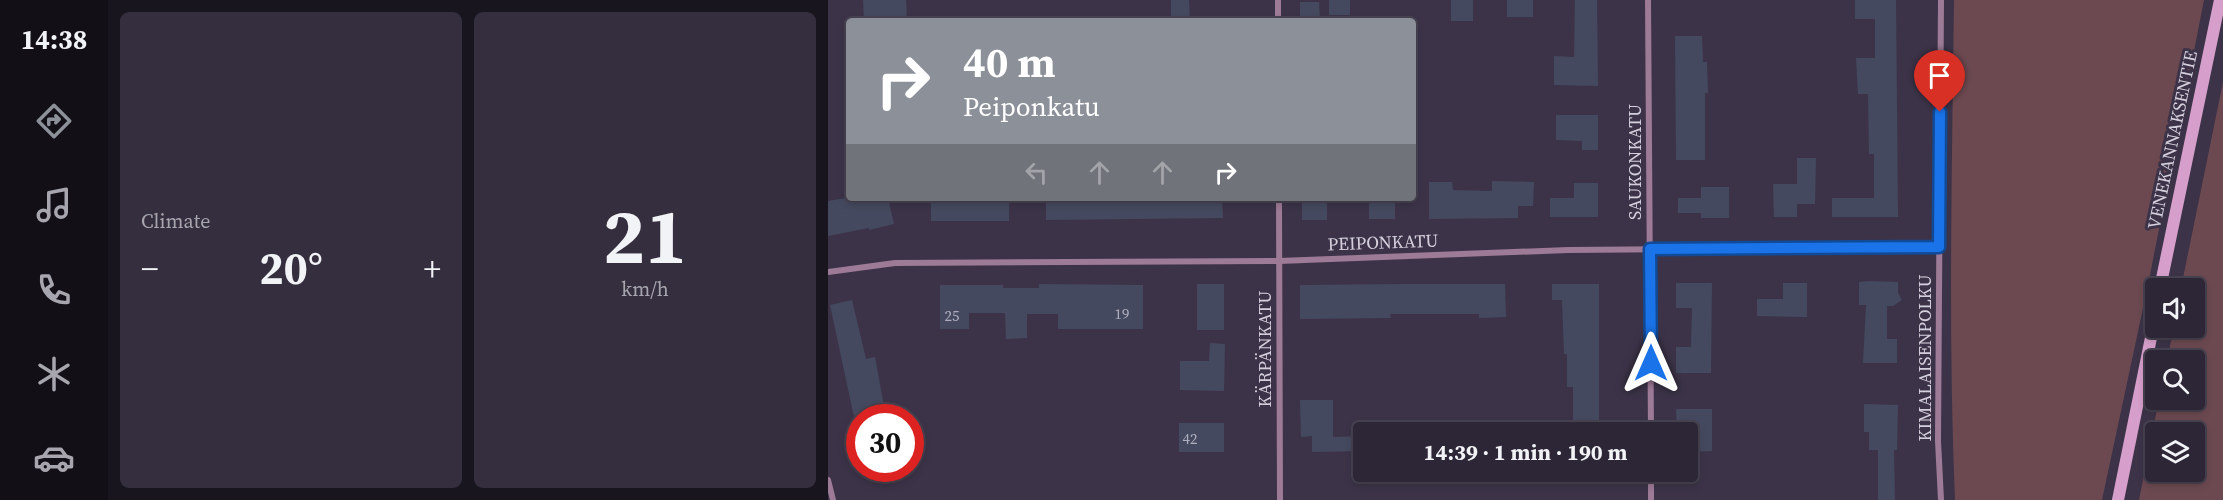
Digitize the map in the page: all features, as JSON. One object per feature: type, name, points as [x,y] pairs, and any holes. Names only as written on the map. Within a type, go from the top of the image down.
[{"type":"street","points":[[1278,0],[1278,18]]},
{"type":"street","name":"SAUKONKATU","points":[[1648,0],[1651,422]]},
{"type":"street","name":"KIMALAISENPOLKU","points":[[1941,0],[1938,441],[1941,500]]},
{"type":"street","name":"VENEKANNAKSENTIE","points":[[2162,278],[2220,0]]},
{"type":"street","name":"KÄRPÄNKATU","points":[[1279,201],[1280,500]]},
{"type":"street","name":"PEIPONKATU","points":[[828,272],[895,263],[1279,261],[1568,250],[1939,247]]},
{"type":"street","points":[[2118,500],[2151,338]]},
{"type":"street","points":[[828,480],[833,500]]},
{"type":"street","points":[[1651,482],[1652,500]]},
{"type":"shaded area","points":[[1954,0],[2204,0],[2149,278],[2145,278],[2145,299],[2102,500],[1955,500],[1951,313]]},
{"type":"shaded area","points":[[2223,82],[2223,500],[2139,500],[2145,470],[2145,482],[2205,482],[2205,422],[2154,422],[2157,410],[2205,410],[2205,350],[2169,350],[2172,338],[2205,338],[2205,278],[2183,278]]},
{"type":"building","points":[[863,0],[906,0],[907,18],[864,18]]},
{"type":"building","points":[[1171,0],[1189,0],[1190,18],[1171,18]]},
{"type":"building","points":[[1329,0],[1350,0],[1350,15],[1329,15]]},
{"type":"building","points":[[1451,0],[1473,0],[1473,21],[1451,21]]},
{"type":"building","points":[[1507,0],[1533,0],[1533,17],[1507,17]]},
{"type":"building","points":[[1575,0],[1597,0],[1598,86],[1554,85],[1554,56],[1574,57]]},
{"type":"building","points":[[1855,0],[1896,0],[1898,217],[1832,217],[1832,198],[1874,198],[1874,154],[1869,154],[1868,94],[1858,94],[1856,58],[1875,58],[1875,19],[1855,19]]},
{"type":"building","points":[[1300,2],[1319,2],[1320,18],[1300,18]]},
{"type":"building","points":[[1675,36],[1702,36],[1703,62],[1707,62],[1708,93],[1705,93],[1705,160],[1676,160]]},
{"type":"building","points":[[1556,115],[1598,115],[1598,150],[1582,150],[1582,141],[1556,140]]},
{"type":"building","points":[[1797,158],[1816,158],[1815,204],[1797,204],[1797,217],[1774,217],[1773,184],[1797,184]]},
{"type":"building","points":[[1492,181],[1534,182],[1533,206],[1518,206],[1518,218],[1429,219],[1429,182],[1452,182],[1453,190],[1492,191]]},
{"type":"building","points":[[1574,183],[1598,183],[1598,217],[1550,217],[1550,198],[1574,198]]},
{"type":"building","points":[[1701,187],[1729,187],[1729,218],[1701,218],[1701,213],[1678,213],[1678,198],[1701,198]]},
{"type":"building","points":[[846,198],[846,201],[889,201],[894,224],[828,236],[828,201]]},
{"type":"building","points":[[931,201],[1009,201],[1009,221],[931,221]]},
{"type":"building","points":[[1046,201],[1222,201],[1223,218],[1046,220]]},
{"type":"building","points":[[1302,201],[1327,201],[1327,220],[1302,220]]},
{"type":"building","points":[[1369,201],[1395,201],[1395,219],[1369,219]]},
{"type":"building","points":[[1859,282],[1898,282],[1898,293],[1902,300],[1893,306],[1887,306],[1887,339],[1897,339],[1897,363],[1863,363],[1866,305],[1859,305]]},
{"type":"building","points":[[1676,283],[1712,283],[1711,373],[1676,373],[1676,347],[1691,347],[1692,308],[1676,308]]},
{"type":"building","points":[[1783,283],[1807,283],[1807,317],[1757,316],[1757,299],[1783,299]]},
{"type":"building","points":[[1039,284],[1143,285],[1143,329],[1058,329],[1058,314],[1027,314],[1027,338],[1006,339],[1005,313],[969,313],[969,329],[940,329],[940,285],[1003,285],[1003,288],[1039,288]]},
{"type":"building","points":[[1197,284],[1224,284],[1224,330],[1197,330]]},
{"type":"building","points":[[1505,284],[1506,317],[1479,318],[1479,314],[1390,314],[1391,318],[1300,319],[1300,285]]},
{"type":"building","points":[[1552,284],[1599,284],[1599,422],[1573,422],[1573,387],[1567,387],[1567,354],[1564,354],[1562,300],[1552,300]]},
{"type":"building","points":[[852,300],[866,359],[875,357],[884,404],[851,404],[830,305]]},
{"type":"building","points":[[1210,343],[1225,344],[1224,391],[1180,390],[1180,361],[1209,361]]},
{"type":"building","points":[[1300,400],[1333,400],[1333,437],[1353,436],[1353,451],[1312,452],[1312,436],[1301,437]]},
{"type":"building","points":[[1864,404],[1898,405],[1897,450],[1894,450],[1895,500],[1878,500],[1878,450],[1869,450],[1869,432],[1864,432]]},
{"type":"building","points":[[1676,409],[1712,409],[1712,451],[1698,452],[1698,422],[1677,422]]},
{"type":"building","points":[[1179,423],[1224,423],[1224,452],[1179,452]]},
{"type":"route","points":[[1651,363],[1650,249],[1939,247],[1940,112]]}]
